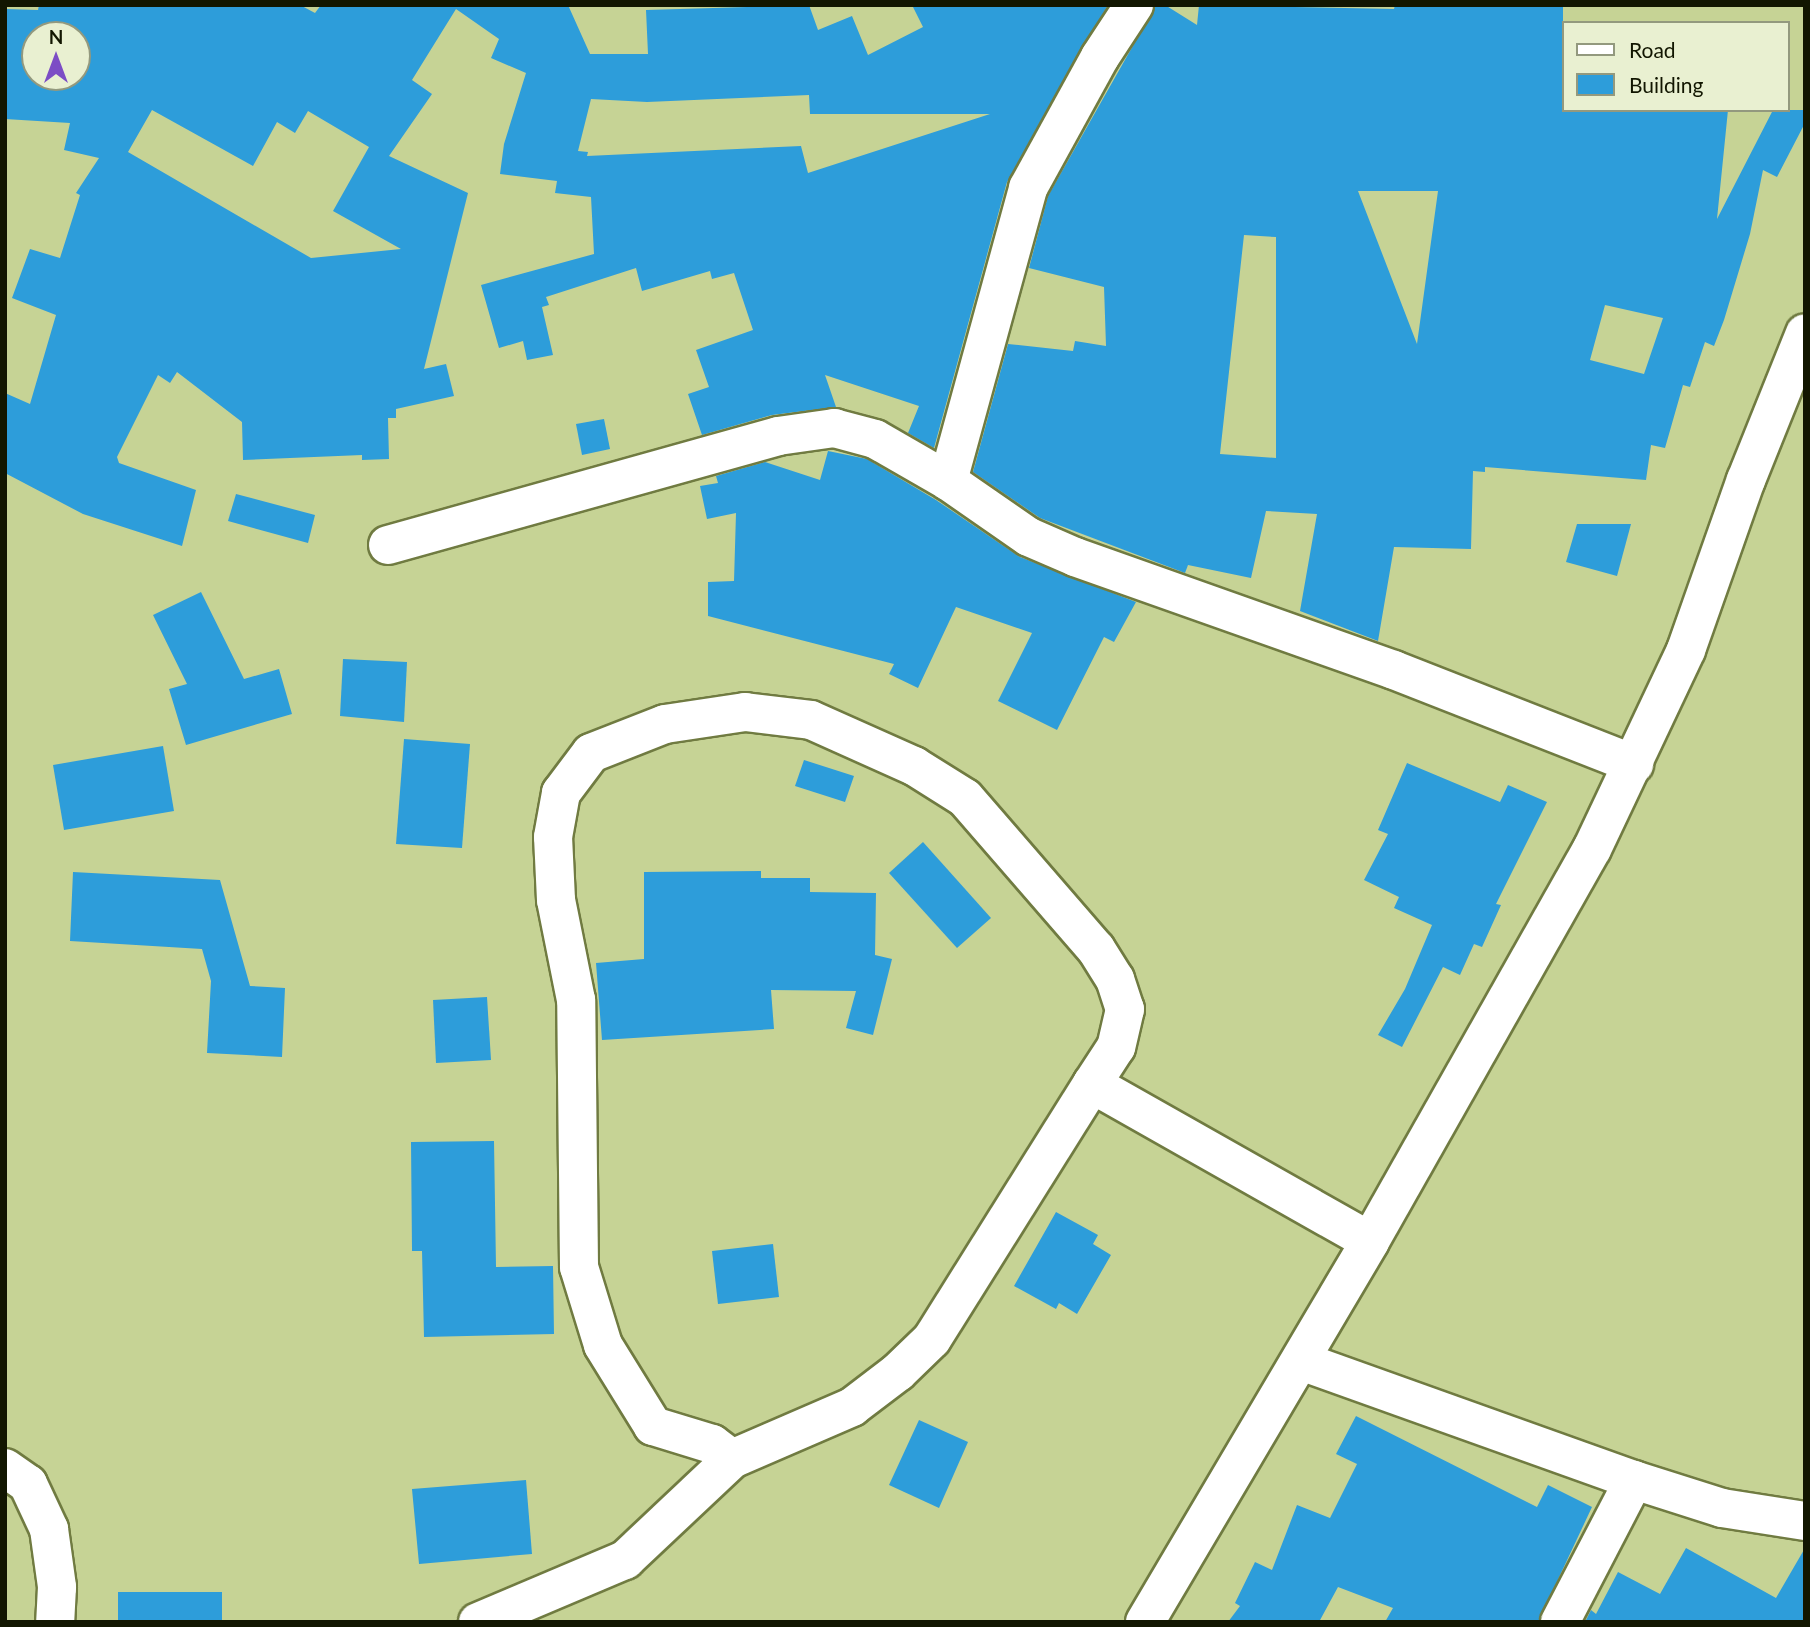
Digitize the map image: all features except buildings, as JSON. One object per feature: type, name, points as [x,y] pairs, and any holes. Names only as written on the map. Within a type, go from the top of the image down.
[{"type":"street","points":[[948,481],[1028,188],[1134,5]]},
{"type":"street","points":[[1145,1622],[1301,1361],[1592,849],[1686,650],[1746,480],[1805,333]]},
{"type":"street","points":[[388,545],[778,436],[834,428],[875,439],[948,481],[1030,537],[1075,556],[1394,670],[1634,764]]},
{"type":"street","points":[[478,1622],[625,1560],[732,1459],[852,1408],[932,1339],[1116,1047],[1125,1009],[1115,979],[1096,949],[965,798],[914,766],[811,719],[745,712],[678,722],[591,753],[561,793],[553,837],[555,900],[576,1000],[579,1267],[603,1345],[653,1426],[712,1444],[732,1459]]},
{"type":"street","points":[[1092,1084],[1370,1241]]},
{"type":"street","points":[[1301,1361],[1634,1480],[1722,1508],[1805,1521]]},
{"type":"street","points":[[5,1468],[27,1483],[48,1529],[57,1587],[55,1622]]},
{"type":"street","points":[[1560,1622],[1634,1480]]}]
